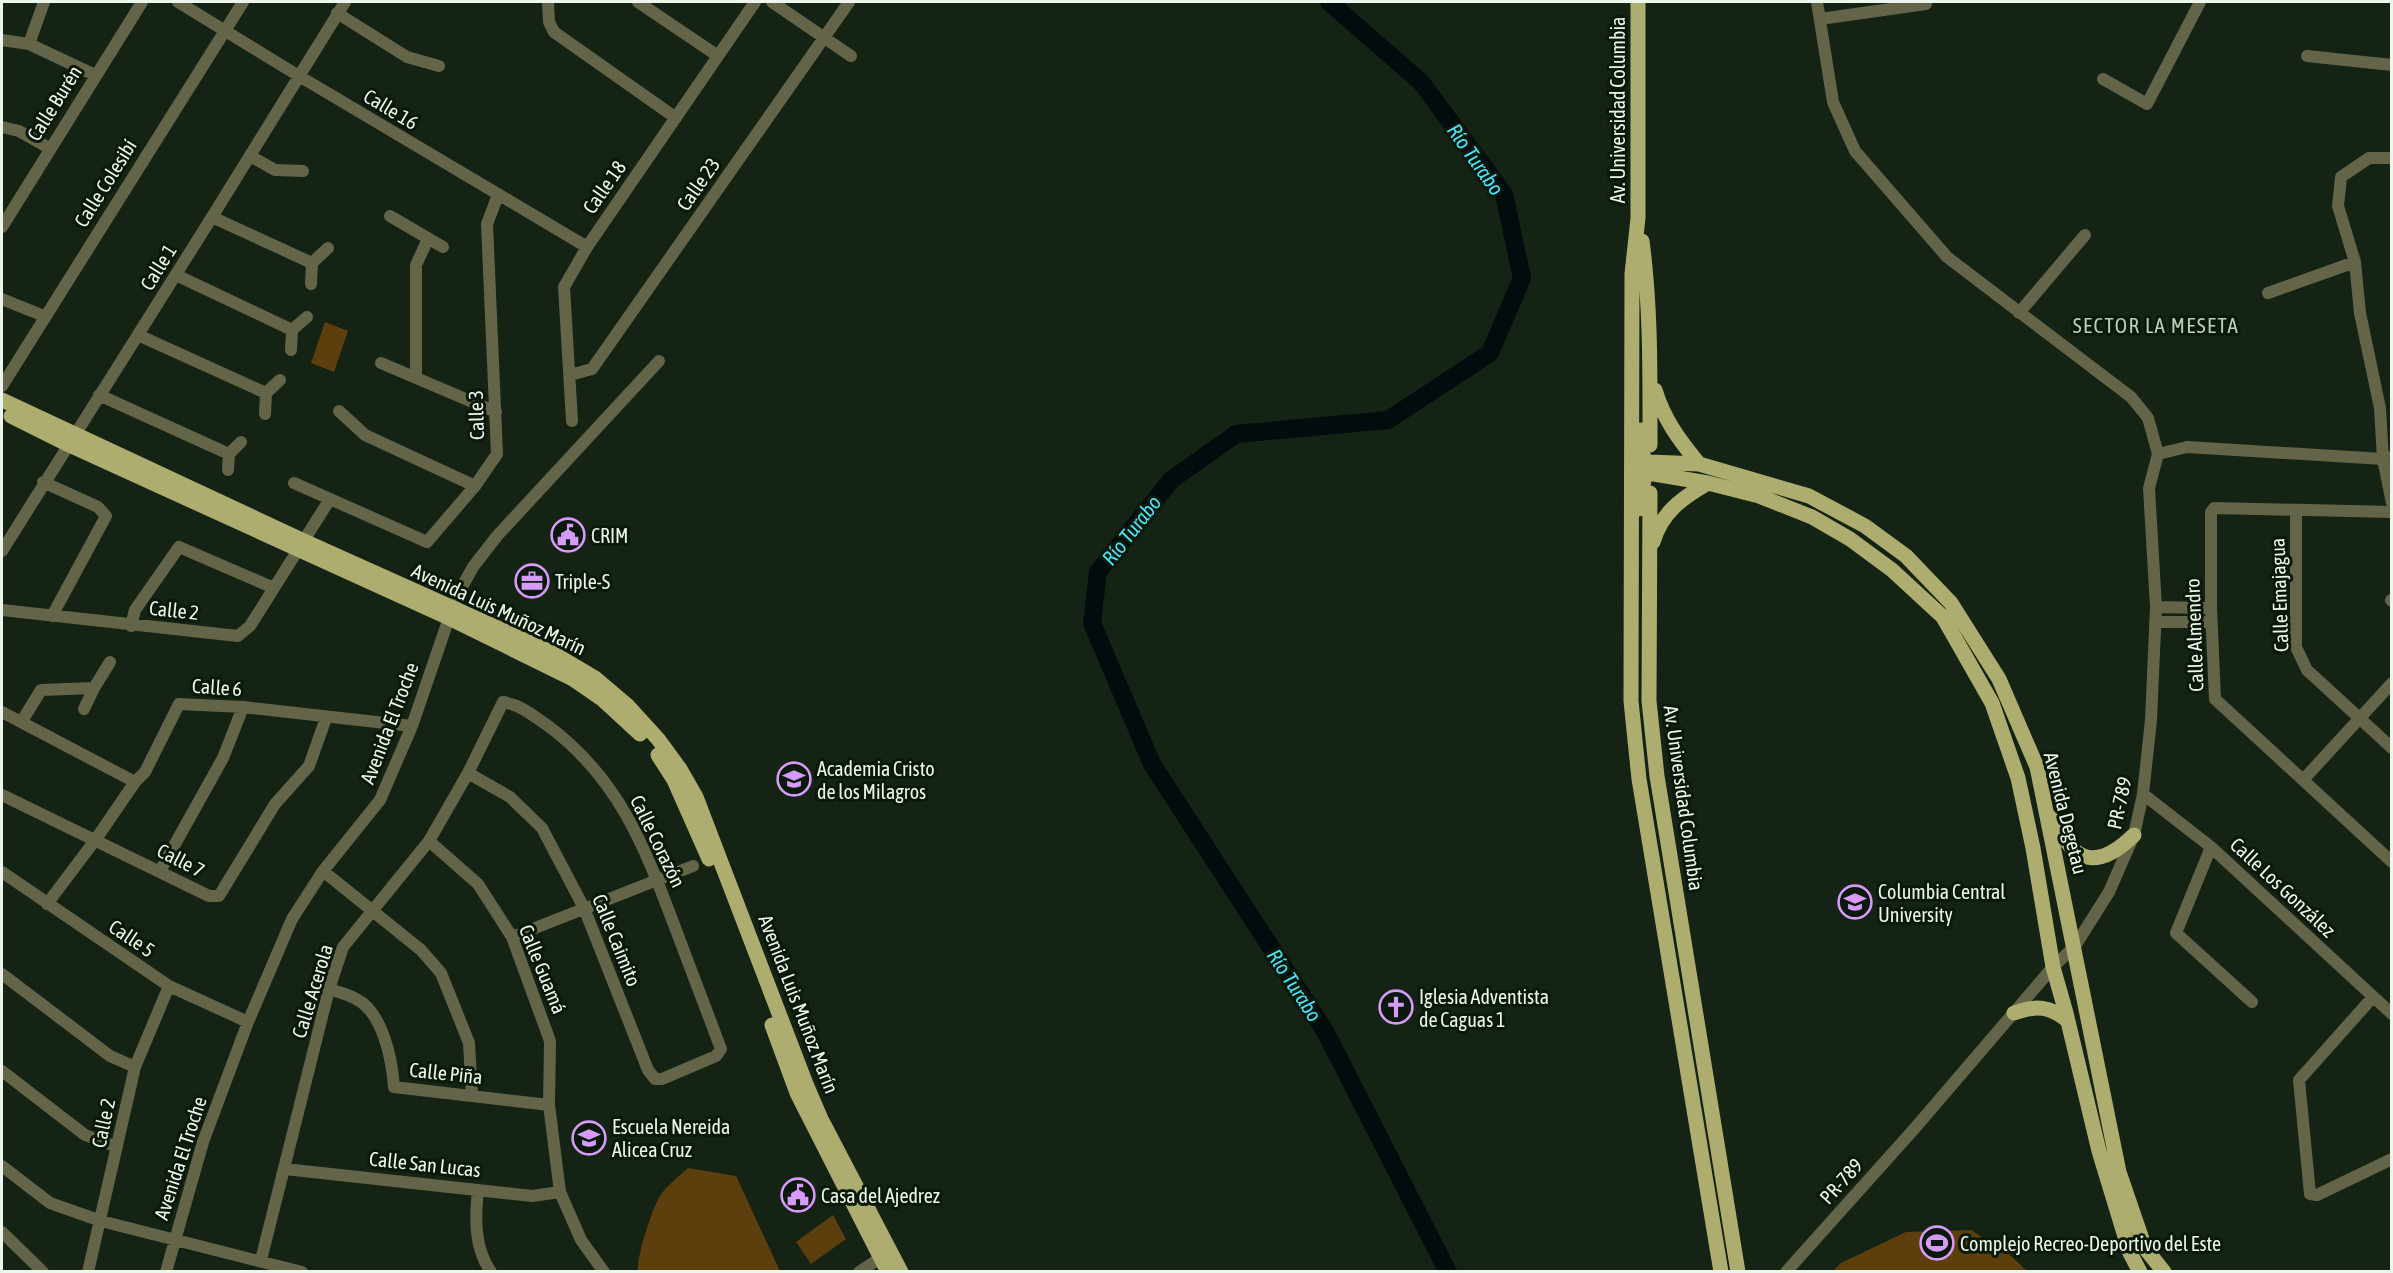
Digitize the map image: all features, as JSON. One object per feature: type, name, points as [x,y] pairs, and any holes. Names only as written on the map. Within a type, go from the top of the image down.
[{"type":"main road","name":"Av. Universidad Columbia","points":[[1638,2],[1638,218],[1632,274],[1631,701],[1640,779],[1721,1272]]},
{"type":"main road","name":"Av. Universidad Columbia","points":[[1638,218],[1646,275],[1650,374],[1649,701],[1656,765],[1738,1272]]},
{"type":"main road","points":[[1631,625],[1638,597],[1640,497],[1648,468],[1641,443],[1640,362],[1638,350],[1632,338]]},
{"type":"main road","points":[[1650,374],[1660,406],[1676,437],[1700,464]]},
{"type":"main road","name":"Avenida Luis Muñoz Marín","points":[[2,400],[71,439]]},
{"type":"main road","name":"Avenida Luis Muñoz Marín","points":[[2,411],[71,439],[450,613],[573,679],[602,699],[631,724],[684,787],[710,860],[752,956],[793,1065],[807,1113],[887,1261],[901,1272]]},
{"type":"main road","name":"Avenida Degetau","points":[[1648,468],[1700,464],[1809,496],[1865,526],[1906,556],[1951,603],[1999,679],[2037,767],[2119,1172],[2145,1248],[2164,1272]]},
{"type":"main road","name":"Avenida Degetau","points":[[1648,468],[1759,496],[1812,517],[1840,533],[1892,570],[1943,617],[1992,703],[2018,778],[2033,848],[2053,967],[2099,1151],[2130,1253],[2140,1272]]},
{"type":"main road","points":[[1649,556],[1656,531],[1672,506],[1708,483]]},
{"type":"main road","points":[[2041,791],[2060,834],[2078,853],[2091,859],[2102,858],[2120,849],[2134,835]]},
{"type":"main road","points":[[2014,1013],[2042,1007],[2060,1014],[2068,1022]]},
{"type":"main road","points":[[1684,1052],[1702,1049]]},
{"type":"main road","points":[[1707,1189],[1716,1210],[1726,1272]]},
{"type":"street","points":[[29,44],[44,2]]},
{"type":"street","name":"Calle Burén","points":[[3,222],[142,2]]},
{"type":"street","name":"Calle 16","points":[[178,2],[586,247]]},
{"type":"street","name":"Calle Colesibí","points":[[2,386],[243,2]]},
{"type":"street","name":"Calle 1","points":[[2,551],[345,2]]},
{"type":"street","points":[[548,2],[549,22],[554,32],[676,118]]},
{"type":"street","points":[[638,2],[718,56]]},
{"type":"street","name":"Calle 18","points":[[572,421],[564,287],[586,247],[755,2]]},
{"type":"street","points":[[772,2],[851,56]]},
{"type":"street","name":"Calle 23","points":[[570,375],[592,369],[849,2]]},
{"type":"street","points":[[1817,2],[1833,102],[1855,151],[1947,257],[2131,397],[2148,418],[2158,454],[2187,447],[2387,458]]},
{"type":"street","points":[[2103,79],[2147,104],[2200,2]]},
{"type":"street","points":[[1820,19],[1926,4]]},
{"type":"street","points":[[337,13],[407,57],[439,66]]},
{"type":"street","points":[[2,40],[29,44],[95,75]]},
{"type":"street","points":[[2307,56],[2391,65]]},
{"type":"street","points":[[2,127],[19,131],[49,148]]},
{"type":"street","points":[[250,156],[275,170],[303,171]]},
{"type":"street","points":[[2391,158],[2369,158],[2341,177],[2337,206],[2355,262],[2360,313],[2380,408],[2391,503]]},
{"type":"street","name":"Calle 3","points":[[330,499],[427,542],[475,486],[497,454],[487,224],[498,195]]},
{"type":"street","points":[[390,216],[442,247]]},
{"type":"street","points":[[212,217],[312,263]]},
{"type":"street","points":[[2019,313],[2085,235]]},
{"type":"street","points":[[416,377],[416,265],[428,239]]},
{"type":"street","points":[[311,284],[312,263],[328,248]]},
{"type":"street","points":[[2268,293],[2355,262]]},
{"type":"street","points":[[176,275],[292,330]]},
{"type":"street","points":[[2,299],[44,316]]},
{"type":"street","points":[[291,350],[292,330],[307,317]]},
{"type":"street","points":[[138,335],[266,393]]},
{"type":"street","name":"Avenida El Troche","points":[[166,1272],[203,1142],[248,1022],[292,919],[323,871],[380,800],[412,726],[450,613],[473,567],[497,536],[659,361]]},
{"type":"street","points":[[381,363],[496,412]]},
{"type":"street","points":[[265,414],[266,393],[280,380]]},
{"type":"street","points":[[99,395],[229,454]]},
{"type":"street","points":[[339,411],[365,435],[475,486]]},
{"type":"street","points":[[228,470],[229,454],[241,442]]},
{"type":"street","name":"PR-789","points":[[1786,1272],[1915,1128],[2053,967],[2074,946],[2109,892],[2134,835],[2143,794],[2151,720],[2156,607],[2149,488],[2158,454]]},
{"type":"street","points":[[43,482],[98,507],[105,516],[52,616]]},
{"type":"street","points":[[294,483],[330,499]]},
{"type":"street","name":"Calle 2","points":[[2,610],[130,626],[238,636],[250,626],[330,499]]},
{"type":"street","name":"Calle Almendro","points":[[2391,512],[2214,508],[2211,512],[2211,622],[2215,699],[2391,862]]},
{"type":"street","name":"Calle Emajagua","points":[[2296,510],[2298,653],[2307,670],[2391,748]]},
{"type":"street","points":[[130,626],[135,610],[179,547],[274,588]]},
{"type":"street","points":[[2156,607],[2211,608]]},
{"type":"street","points":[[2155,622],[2211,622]]},
{"type":"street","points":[[84,709],[110,662]]},
{"type":"street","points":[[2303,780],[2391,683]]},
{"type":"street","points":[[22,721],[41,690],[94,688]]},
{"type":"street","name":"Calle Acerola","points":[[261,1260],[329,989],[343,947],[371,909],[429,841],[468,773],[503,702]]},
{"type":"street","name":"Calle Corazón","points":[[503,702],[518,705],[571,743],[604,779],[630,818],[657,880],[718,1042]]},
{"type":"street","name":"Calle 6","points":[[47,904],[135,782],[145,772],[178,704],[243,707],[412,726]]},
{"type":"street","points":[[160,871],[223,758],[243,707]]},
{"type":"street","points":[[2,712],[135,782]]},
{"type":"street","name":"Calle 7","points":[[2,795],[209,896],[219,896],[275,804],[309,766],[326,718]]},
{"type":"street","name":"Calle Caimito","points":[[468,773],[510,797],[542,828],[584,908],[648,1070],[654,1079],[662,1079],[716,1056],[721,1049],[718,1042]]},
{"type":"street","name":"Calle Los González","points":[[2143,794],[2211,847],[2391,1014]]},
{"type":"street","name":"Calle Guamá","points":[[429,841],[478,884],[512,937],[550,1041],[549,1105],[560,1192],[581,1240],[604,1272]]},
{"type":"street","points":[[2211,847],[2176,933],[2252,1002]]},
{"type":"street","points":[[512,937],[693,866]]},
{"type":"street","points":[[323,871],[421,950],[441,973],[469,1043],[472,1096]]},
{"type":"street","name":"Calle 5","points":[[2,872],[169,986],[248,1022]]},
{"type":"street","points":[[2,974],[110,1056],[135,1066]]},
{"type":"street","name":"Calle 2","points":[[88,1272],[135,1066],[169,986]]},
{"type":"street","name":"Calle Piña","points":[[329,989],[358,1000],[375,1016],[392,1059],[394,1087],[549,1105]]},
{"type":"street","points":[[2373,997],[2299,1080],[2310,1194],[2317,1195],[2391,1159]]},
{"type":"street","points":[[2,1071],[85,1135],[117,1147]]},
{"type":"street","points":[[2,1166],[50,1203],[101,1221],[302,1272]]},
{"type":"street","name":"Calle San Lucas","points":[[285,1169],[532,1196],[560,1192]]},
{"type":"street","points":[[478,1190],[475,1221],[484,1261],[491,1272]]},
{"type":"street","points":[[2,1232],[43,1272]]},
{"type":"street","points":[[859,1272],[887,1261]]},
{"type":"shaded area","points":[[325,322],[348,331],[334,372],[311,363]]},
{"type":"shaded area","points":[[688,1168],[736,1176],[780,1271],[638,1271],[642,1244],[658,1200],[667,1187]]},
{"type":"shaded area","points":[[833,1215],[846,1239],[811,1264],[796,1242]]},
{"type":"shaded area","name":"Complejo Recreo-Deportivo del Este","points":[[1971,1230],[2010,1255],[2027,1271],[1833,1271],[1841,1263],[1906,1232]]},
{"type":"waterway","name":"Río Turabo","points":[[1329,2],[1421,82],[1504,194],[1522,278],[1490,353],[1388,420],[1236,434],[1171,480],[1098,572],[1092,623],[1152,764],[1325,1031],[1448,1272]]},
{"type":"place","name":"CRIM","points":[[568,535]]},
{"type":"place","name":"Triple-S","points":[[532,581]]},
{"type":"place","name":"Academia Cristo de los Milagros","points":[[794,779]]},
{"type":"place","name":"Columbia Central University","points":[[1855,902]]},
{"type":"place","name":"Iglesia Adventista de Caguas 1","points":[[1396,1007]]},
{"type":"place","name":"Escuela Nereida Alicea Cruz","points":[[589,1138]]},
{"type":"place","name":"Casa del Ajedrez","points":[[798,1195]]},
{"type":"place","name":"Complejo Recreo-Deportivo del Este","points":[[1937,1243]]},
{"type":"district","name":"SECTOR LA MESETA","points":[[2156,325]]}]
